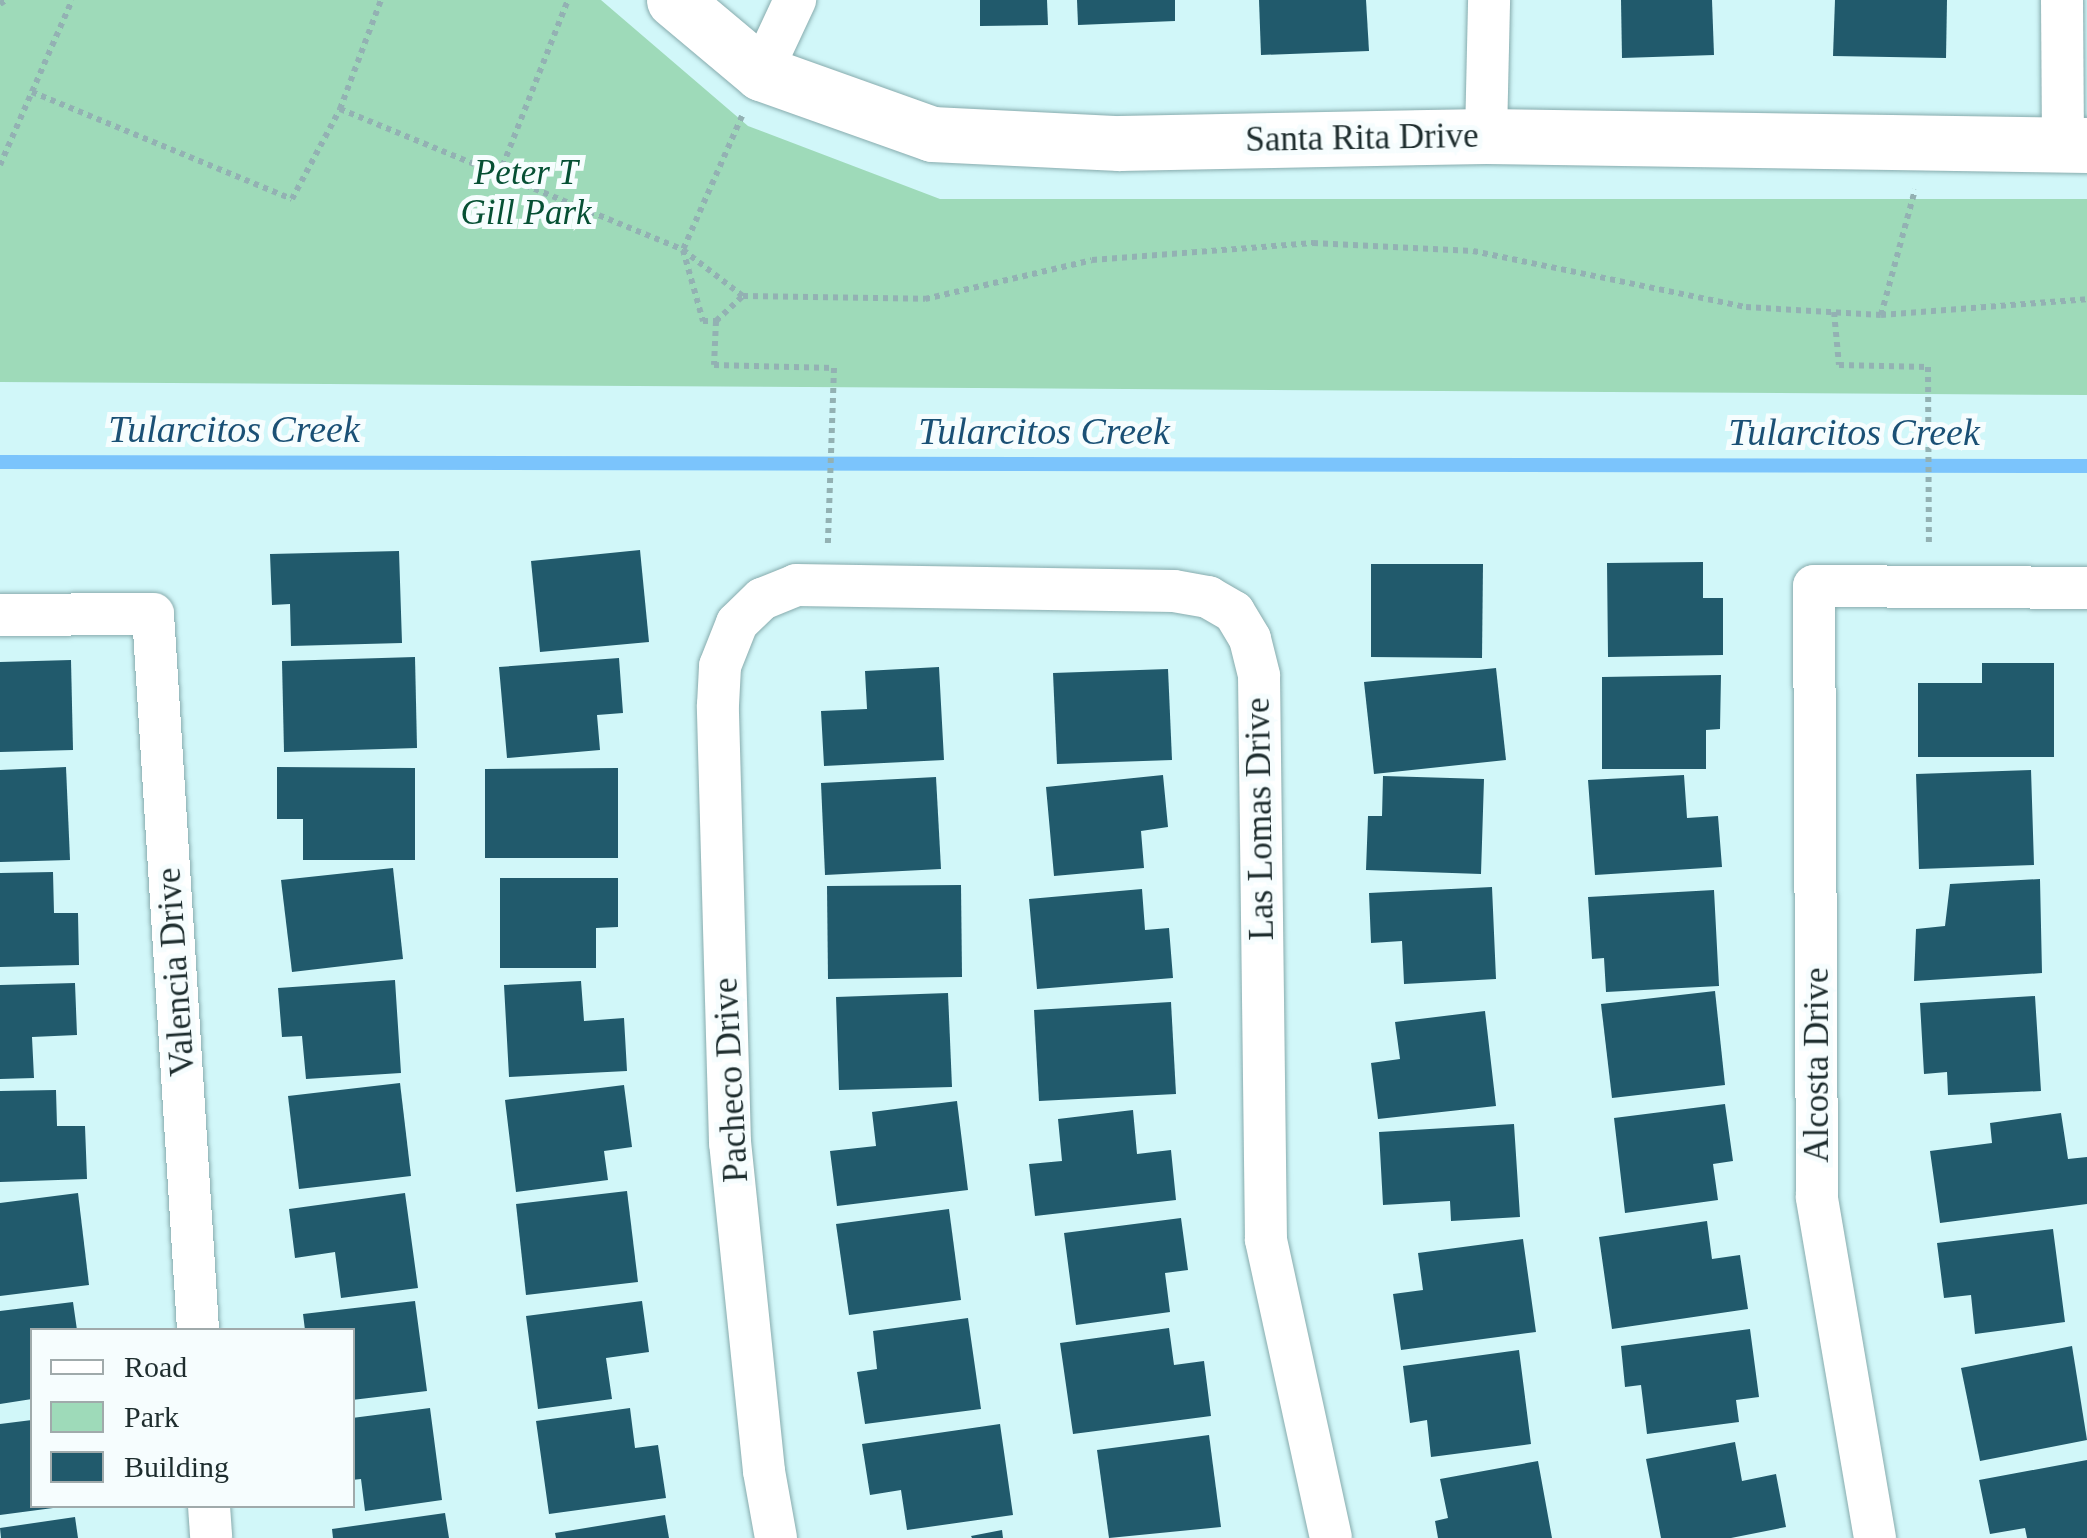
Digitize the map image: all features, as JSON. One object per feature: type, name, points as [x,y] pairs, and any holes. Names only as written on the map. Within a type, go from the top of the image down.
[{"type":"street","name":"Santa Rita Drive","points":[[674,0],[761,73],[932,134],[1119,143],[1486,136],[2075,145]]},
{"type":"street","points":[[761,73],[795,0]]},
{"type":"street","points":[[1486,136],[1489,0]]},
{"type":"street","points":[[2062,0],[2075,145]]},
{"type":"street","name":"Las Lomas Drive","points":[[737,623],[762,598],[796,584],[1174,591],[1208,597],[1234,612],[1250,639],[1258,676],[1266,1240],[1331,1538]]},
{"type":"street","name":"Alcosta Drive","points":[[1875,1538],[1817,1197],[1814,586],[2087,588]]},
{"type":"street","name":"Valencia Drive","points":[[0,615],[153,614],[198,1328]]},
{"type":"street","name":"Pacheco Drive","points":[[737,623],[720,666],[718,705],[730,1143],[764,1472],[776,1538]]},
{"type":"street","points":[[209,1508],[211,1538]]},
{"type":"path","points":[[0,4],[6,0]]},
{"type":"path","points":[[0,165],[72,0]]},
{"type":"path","points":[[32,92],[292,199],[340,110],[382,0]]},
{"type":"path","points":[[499,174],[568,0]]},
{"type":"path","points":[[744,296],[716,321],[702,321],[683,250],[761,73]]},
{"type":"path","points":[[340,110],[683,250],[744,296],[925,299],[1092,260],[1313,243],[1473,251],[1674,297],[1834,312],[1882,315],[2087,299]]},
{"type":"path","points":[[1882,315],[1928,143]]},
{"type":"path","points":[[1834,312],[1839,365],[1928,368],[1930,514]]},
{"type":"path","points":[[716,321],[714,364],[834,368],[829,509]]},
{"type":"green space","name":"Peter T Gill Park","points":[[0,0],[601,0],[748,126],[940,199],[2087,199],[2087,395],[0,382]]},
{"type":"building","points":[[980,0],[1047,0],[1048,25],[980,26]]},
{"type":"building","points":[[1077,0],[1175,0],[1175,21],[1078,25]]},
{"type":"building","points":[[1259,0],[1366,0],[1369,51],[1261,55]]},
{"type":"building","points":[[1621,0],[1712,0],[1714,55],[1622,58]]},
{"type":"building","points":[[1835,0],[1947,0],[1946,58],[1833,56]]},
{"type":"building","points":[[640,550],[649,642],[540,652],[531,561]]},
{"type":"building","points":[[399,551],[402,643],[291,646],[290,604],[272,605],[270,554]]},
{"type":"building","points":[[1703,562],[1703,598],[1723,598],[1723,655],[1608,657],[1607,563]]},
{"type":"building","points":[[1371,564],[1483,564],[1482,658],[1371,657]]},
{"type":"building","points":[[415,657],[417,748],[284,752],[282,661]]},
{"type":"building","points":[[619,658],[623,713],[597,715],[600,750],[507,758],[499,667]]},
{"type":"building","points":[[71,660],[73,750],[0,752],[0,662]]},
{"type":"building","points":[[1982,663],[2054,663],[2054,757],[1918,757],[1918,683],[1982,683]]},
{"type":"building","points":[[939,667],[944,760],[824,766],[821,711],[867,709],[865,671]]},
{"type":"building","points":[[1496,668],[1506,760],[1374,774],[1364,682]]},
{"type":"building","points":[[1168,669],[1172,760],[1057,764],[1053,673]]},
{"type":"building","points":[[1721,675],[1720,729],[1706,730],[1706,769],[1602,769],[1602,677]]},
{"type":"building","points":[[66,767],[70,860],[0,862],[0,770]]},
{"type":"building","points":[[277,767],[415,768],[415,860],[303,860],[303,819],[277,819]]},
{"type":"building","points":[[618,768],[618,858],[485,858],[485,769]]},
{"type":"building","points":[[2031,770],[2034,865],[1919,869],[1916,774]]},
{"type":"building","points":[[1163,775],[1168,827],[1141,831],[1144,868],[1054,876],[1046,787]]},
{"type":"building","points":[[1684,775],[1687,818],[1718,816],[1722,867],[1595,875],[1588,780]]},
{"type":"building","points":[[1383,776],[1484,779],[1481,874],[1366,870],[1368,816],[1382,816]]},
{"type":"building","points":[[936,777],[941,869],[825,875],[821,783]]},
{"type":"building","points":[[393,868],[403,959],[292,972],[281,880]]},
{"type":"building","points":[[53,872],[54,913],[78,913],[79,965],[0,967],[0,873]]},
{"type":"building","points":[[500,878],[618,878],[618,927],[596,928],[596,968],[500,968]]},
{"type":"building","points":[[2040,879],[2042,973],[1914,981],[1916,929],[1945,926],[1950,884]]},
{"type":"building","points":[[961,885],[962,977],[828,979],[827,886]]},
{"type":"building","points":[[1492,887],[1496,979],[1404,984],[1402,941],[1371,943],[1369,893]]},
{"type":"building","points":[[1142,889],[1145,930],[1169,928],[1173,978],[1037,989],[1029,899]]},
{"type":"building","points":[[1714,890],[1719,986],[1606,992],[1604,958],[1592,959],[1588,897]]},
{"type":"building","points":[[395,980],[401,1073],[306,1079],[302,1036],[282,1037],[278,988]]},
{"type":"building","points":[[581,981],[584,1021],[624,1018],[627,1071],[509,1077],[504,985]]},
{"type":"building","points":[[75,983],[77,1035],[32,1037],[34,1078],[0,1079],[0,985]]},
{"type":"building","points":[[1715,991],[1725,1085],[1612,1098],[1601,1004]]},
{"type":"building","points":[[948,993],[952,1087],[839,1090],[836,997]]},
{"type":"building","points":[[2035,996],[2041,1091],[1948,1095],[1947,1072],[1924,1074],[1920,1003]]},
{"type":"building","points":[[1171,1002],[1176,1094],[1039,1101],[1034,1010]]},
{"type":"building","points":[[1485,1011],[1496,1106],[1378,1119],[1371,1063],[1400,1059],[1395,1022]]},
{"type":"building","points":[[400,1083],[411,1176],[299,1189],[288,1096]]},
{"type":"building","points":[[624,1085],[632,1147],[604,1151],[608,1180],[516,1192],[505,1100]]},
{"type":"building","points":[[56,1090],[57,1126],[85,1126],[87,1179],[0,1182],[0,1091]]},
{"type":"building","points":[[957,1101],[968,1190],[837,1206],[830,1151],[876,1146],[872,1112]]},
{"type":"building","points":[[1725,1104],[1733,1161],[1713,1164],[1718,1200],[1625,1213],[1614,1118]]},
{"type":"building","points":[[1133,1110],[1137,1154],[1171,1150],[1176,1200],[1035,1216],[1029,1164],[1062,1161],[1058,1119]]},
{"type":"building","points":[[2061,1113],[2068,1159],[2087,1157],[2087,1204],[1940,1223],[1930,1151],[1992,1143],[1990,1123]]},
{"type":"building","points":[[1514,1124],[1520,1217],[1451,1221],[1450,1201],[1383,1205],[1379,1132]]},
{"type":"building","points":[[627,1191],[638,1282],[526,1295],[516,1204]]},
{"type":"building","points":[[78,1193],[89,1285],[0,1296],[0,1203]]},
{"type":"building","points":[[405,1193],[418,1288],[341,1298],[335,1252],[295,1258],[289,1209]]},
{"type":"building","points":[[949,1209],[961,1300],[849,1315],[836,1224]]},
{"type":"building","points":[[1181,1218],[1188,1270],[1165,1273],[1170,1312],[1076,1325],[1064,1233]]},
{"type":"building","points":[[1707,1221],[1712,1259],[1740,1255],[1748,1309],[1612,1329],[1599,1237]]},
{"type":"building","points":[[2053,1229],[2065,1322],[1975,1334],[1971,1295],[1944,1298],[1937,1243]]},
{"type":"building","points":[[1523,1239],[1536,1332],[1401,1350],[1393,1294],[1423,1290],[1418,1253]]},
{"type":"building","points":[[415,1301],[427,1391],[355,1400],[355,1328],[305,1328],[303,1314]]},
{"type":"building","points":[[642,1301],[649,1352],[606,1358],[612,1399],[538,1409],[526,1316]]},
{"type":"building","points":[[73,1302],[77,1328],[30,1328],[30,1399],[0,1404],[0,1311]]},
{"type":"building","points":[[968,1318],[981,1409],[865,1424],[857,1372],[877,1369],[873,1331]]},
{"type":"building","points":[[1169,1328],[1174,1365],[1204,1361],[1211,1416],[1073,1434],[1060,1343]]},
{"type":"building","points":[[1750,1329],[1759,1397],[1736,1400],[1739,1422],[1647,1434],[1641,1385],[1625,1387],[1621,1346]]},
{"type":"building","points":[[2072,1346],[2087,1440],[1980,1461],[1961,1368]]},
{"type":"building","points":[[1519,1350],[1531,1444],[1431,1457],[1427,1420],[1410,1423],[1403,1366]]},
{"type":"building","points":[[430,1408],[442,1500],[365,1511],[361,1479],[355,1480],[355,1418]]},
{"type":"building","points":[[630,1408],[635,1448],[658,1445],[666,1498],[549,1514],[536,1421]]},
{"type":"building","points":[[30,1420],[30,1508],[53,1508],[0,1515],[0,1424]]},
{"type":"building","points":[[1000,1424],[1013,1515],[907,1530],[901,1490],[870,1495],[862,1444]]},
{"type":"building","points":[[1209,1435],[1221,1527],[1109,1538],[1097,1450]]},
{"type":"building","points":[[1735,1442],[1742,1481],[1776,1474],[1786,1527],[1731,1538],[1661,1538],[1646,1459]]},
{"type":"building","points":[[2087,1460],[2087,1538],[2027,1538],[2025,1528],[1990,1534],[1979,1480]]},
{"type":"building","points":[[1538,1461],[1552,1538],[1438,1538],[1435,1521],[1448,1518],[1440,1479]]},
{"type":"building","points":[[445,1513],[449,1538],[333,1538],[332,1529]]},
{"type":"building","points":[[665,1515],[669,1538],[556,1538],[555,1533]]},
{"type":"building","points":[[75,1517],[78,1538],[1,1538],[0,1528]]},
{"type":"building","points":[[1002,1530],[1003,1538],[971,1536]]},
{"type":"waterway","name":"Tularcitos Creek","points":[[0,462],[2087,466]]}]
